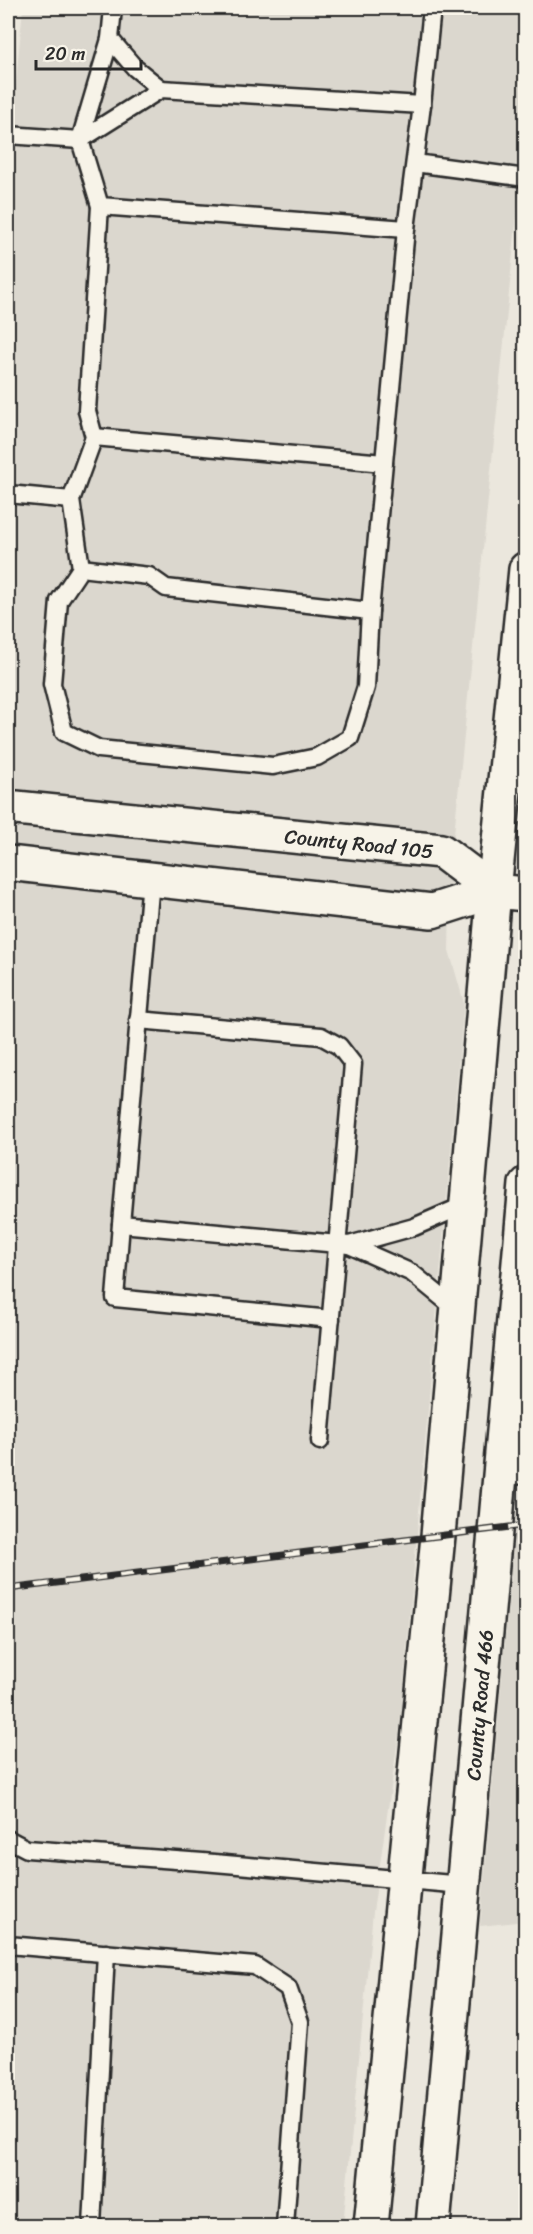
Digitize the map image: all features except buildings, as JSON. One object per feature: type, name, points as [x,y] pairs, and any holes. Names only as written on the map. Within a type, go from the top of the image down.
[{"type":"main road","points":[[371,2226],[437,1547],[466,1204],[510,893],[525,569]]},
{"type":"main road","name":"County Road 105","points":[[8,809],[441,851],[510,893]]},
{"type":"main road","points":[[8,863],[432,911],[510,893]]},
{"type":"main road","name":"County Road 466","points":[[433,2226],[463,1885],[513,1467],[525,1203]]},
{"type":"lane","points":[[113,8],[110,39],[80,140],[100,207],[87,411],[94,438],[71,500],[81,568],[59,601],[52,684],[64,732],[99,749],[273,766],[317,757],[350,738],[366,687],[370,611],[406,229],[432,8]]},
{"type":"lane","points":[[110,39],[135,68],[161,89],[422,105]]},
{"type":"lane","points":[[8,135],[80,140],[161,89]]},
{"type":"lane","points":[[415,163],[525,178]]},
{"type":"lane","points":[[100,207],[406,229]]},
{"type":"lane","points":[[94,438],[384,463]]},
{"type":"lane","points":[[8,494],[71,500]]},
{"type":"lane","points":[[81,568],[149,576],[166,588],[370,611]]},
{"type":"lane","points":[[151,880],[115,1298],[331,1319]]},
{"type":"lane","points":[[138,1020],[321,1036],[339,1046],[353,1064],[343,1244],[331,1319],[320,1441]]},
{"type":"lane","points":[[343,1244],[414,1227],[466,1204]]},
{"type":"lane","points":[[121,1224],[343,1244],[411,1273],[457,1310]]},
{"type":"lane","points":[[8,1839],[27,1849],[463,1885]]},
{"type":"lane","points":[[8,1945],[255,1966],[288,1988],[300,2022],[285,2226]]},
{"type":"lane","points":[[92,2226],[106,1953]]},
{"type":"shaded area","points":[[23,8],[525,8],[525,135],[451,864],[449,950],[464,1003],[400,1726],[373,1912],[343,2226],[8,2226],[8,165]]},
{"type":"shaded area","points":[[525,1527],[525,1921],[480,1926],[515,1528]]},
{"type":"shaded area","points":[[524,2038],[526,2038],[525,2120],[517,2119]]},
{"type":"railway","points":[[8,1589],[526,1525]]}]
